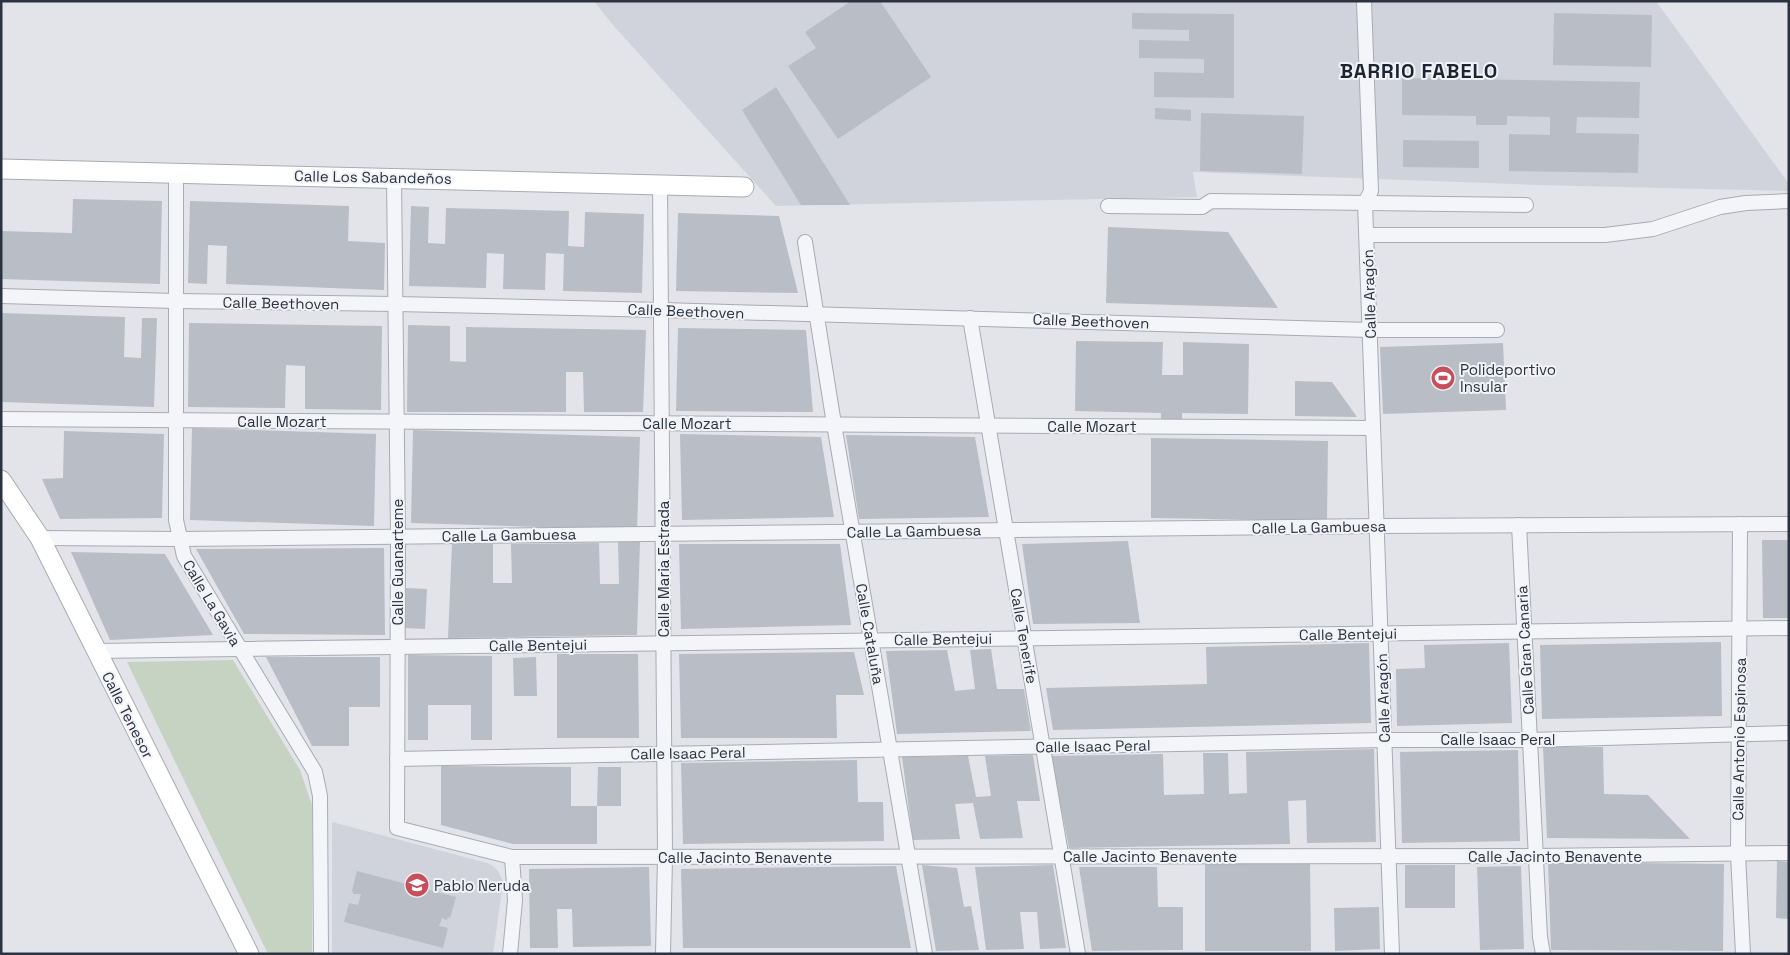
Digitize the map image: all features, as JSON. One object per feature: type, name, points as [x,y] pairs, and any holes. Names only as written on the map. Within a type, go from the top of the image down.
[{"type":"street","name":"Calle Aragón","points":[[1364,1],[1371,191],[1365,203],[1392,954]]},
{"type":"street","name":"Calle Los Sabandeños","points":[[1,169],[394,177],[744,187]]},
{"type":"street","name":"Calle La Gavia","points":[[176,173],[176,520],[179,539],[184,556],[315,772],[320,796],[321,954]]},
{"type":"street","name":"Calle Guanarteme","points":[[394,177],[398,537],[397,828],[512,858]]},
{"type":"street","name":"Calle Maria Estrada","points":[[660,184],[665,857],[663,954]]},
{"type":"street","points":[[1366,235],[1606,235],[1653,229],[1720,208],[1746,203],[1789,201]]},
{"type":"street","points":[[1108,206],[1202,207],[1212,202],[1526,205]]},
{"type":"street","name":"Calle Cataluña","points":[[806,242],[852,532],[925,954]]},
{"type":"street","name":"Calle Beethoven","points":[[1,296],[662,310],[1370,330]]},
{"type":"street","name":"Calle Tenerife","points":[[970,318],[1078,954]]},
{"type":"street","points":[[1370,330],[1497,330]]},
{"type":"street","name":"Calle Mozart","points":[[1,419],[1373,428]]},
{"type":"street","name":"Calle Tenesor","points":[[1,480],[40,538],[249,954]]},
{"type":"street","name":"Calle Antonio Espinosa","points":[[1740,524],[1738,854],[1743,954]]},
{"type":"street","name":"Calle La Gambuesa","points":[[40,538],[179,539],[1376,526],[1789,524]]},
{"type":"street","name":"Calle Gran Canaria","points":[[1519,526],[1540,937],[1543,954]]},
{"type":"street","name":"Calle Bentejui","points":[[96,651],[1789,628]]},
{"type":"street","name":"Calle Isaac Peral","points":[[397,759],[1384,740],[1529,740],[1789,733]]},
{"type":"street","name":"Calle Jacinto Benavente","points":[[512,858],[1536,856],[1789,852]]},
{"type":"street","points":[[510,954],[515,900],[512,858]]},
{"type":"shaded area","points":[[594,1],[1656,1],[1789,184],[1789,191],[1538,185],[1193,172],[1197,197],[776,206],[613,25]]},
{"type":"shaded area","name":"Pablo Neruda","points":[[332,822],[493,866],[499,872],[503,882],[493,954],[332,954]]},
{"type":"green space","points":[[233,660],[300,770],[312,805],[312,954],[268,954],[127,662]]},
{"type":"building","points":[[851,1],[880,1],[931,77],[838,139],[788,66],[816,48],[805,32]]},
{"type":"building","points":[[1132,13],[1234,14],[1234,98],[1154,97],[1154,72],[1204,73],[1204,59],[1139,58],[1139,40],[1189,41],[1189,30],[1132,29]]},
{"type":"building","points":[[1554,13],[1652,15],[1651,67],[1553,65]]},
{"type":"building","points":[[1402,78],[1640,82],[1639,118],[1577,117],[1576,133],[1639,134],[1638,173],[1509,171],[1509,134],[1550,135],[1550,117],[1507,116],[1507,125],[1476,125],[1476,116],[1402,115]]},
{"type":"building","points":[[776,87],[850,205],[801,205],[742,110]]},
{"type":"building","points":[[1155,108],[1191,110],[1191,121],[1155,119]]},
{"type":"building","points":[[1201,113],[1304,116],[1302,174],[1200,171]]},
{"type":"building","points":[[1403,140],[1479,141],[1479,168],[1403,167]]},
{"type":"building","points":[[73,199],[162,201],[160,284],[1,279],[1,231],[72,233]]},
{"type":"building","points":[[190,201],[349,206],[348,241],[385,243],[384,290],[226,284],[227,246],[208,245],[207,284],[188,283]]},
{"type":"building","points":[[411,206],[429,207],[428,243],[445,244],[446,208],[569,211],[568,246],[584,247],[585,212],[644,214],[642,293],[563,291],[564,254],[546,253],[545,290],[503,289],[504,254],[487,253],[486,288],[409,286]]},
{"type":"building","points":[[678,213],[779,216],[798,293],[676,291]]},
{"type":"building","points":[[1108,227],[1228,232],[1278,308],[1106,303]]},
{"type":"building","points":[[1,313],[125,317],[124,357],[141,358],[142,318],[157,318],[154,407],[1,402]]},
{"type":"building","points":[[189,323],[382,326],[381,410],[305,409],[305,366],[286,365],[285,408],[188,407]]},
{"type":"building","points":[[408,325],[450,326],[450,361],[466,362],[466,327],[646,330],[643,412],[584,412],[583,372],[566,372],[566,412],[407,412]]},
{"type":"building","points":[[678,328],[806,330],[813,412],[676,411]]},
{"type":"building","points":[[1076,341],[1163,342],[1162,375],[1183,375],[1183,342],[1249,344],[1248,414],[1182,413],[1182,421],[1161,421],[1161,413],[1075,411]]},
{"type":"building","name":"Polideportivo Insular","points":[[1503,343],[1506,410],[1383,414],[1380,347]]},
{"type":"building","points":[[1295,381],[1332,382],[1357,417],[1295,416]]},
{"type":"building","points":[[192,428],[376,434],[374,526],[190,520]]},
{"type":"building","points":[[413,430],[640,437],[637,530],[411,523]]},
{"type":"building","points":[[64,431],[164,434],[162,518],[60,519],[42,479],[63,478]]},
{"type":"building","points":[[680,434],[821,437],[834,517],[682,520]]},
{"type":"building","points":[[846,435],[975,437],[989,517],[859,519]]},
{"type":"building","points":[[1151,438],[1328,441],[1327,521],[1151,518]]},
{"type":"building","points":[[1762,540],[1789,540],[1789,618],[1763,618]]},
{"type":"building","points":[[1128,541],[1140,623],[1033,624],[1022,544]]},
{"type":"building","points":[[618,542],[640,542],[637,635],[448,638],[452,544],[493,544],[493,583],[512,583],[511,544],[599,543],[600,584],[619,584]]},
{"type":"building","points":[[679,544],[840,544],[851,625],[681,629]]},
{"type":"building","points":[[384,548],[385,635],[244,634],[196,549]]},
{"type":"building","points":[[71,552],[165,554],[213,635],[110,640]]},
{"type":"building","points":[[406,588],[427,589],[425,629],[405,628]]},
{"type":"building","points":[[1721,642],[1722,716],[1542,719],[1540,645]]},
{"type":"building","points":[[1369,643],[1371,723],[1053,730],[1046,688],[1207,684],[1206,647]]},
{"type":"building","points":[[1509,643],[1512,723],[1397,726],[1396,669],[1425,668],[1424,645]]},
{"type":"building","points":[[991,649],[997,689],[1024,689],[1031,731],[897,734],[886,651],[947,650],[955,691],[975,689],[970,650]]},
{"type":"building","points":[[854,652],[864,695],[836,695],[837,738],[681,738],[679,654]]},
{"type":"building","points":[[557,654],[638,654],[639,738],[557,738]]},
{"type":"building","points":[[408,655],[492,656],[492,740],[471,740],[471,705],[428,705],[428,740],[408,740]]},
{"type":"building","points":[[266,657],[380,657],[380,707],[349,707],[349,746],[312,746]]},
{"type":"building","points":[[536,657],[537,696],[514,696],[513,658]]},
{"type":"building","points":[[1543,747],[1603,747],[1604,794],[1648,795],[1690,839],[1547,838]]},
{"type":"building","points":[[1374,749],[1376,842],[1307,843],[1306,800],[1288,801],[1290,844],[1069,848],[1051,756],[1163,754],[1164,795],[1204,794],[1203,753],[1228,753],[1229,794],[1247,793],[1246,752]]},
{"type":"building","points":[[1518,750],[1520,841],[1402,843],[1400,752]]},
{"type":"building","points":[[1033,755],[1040,801],[1017,801],[1023,838],[980,839],[973,803],[955,804],[960,839],[913,840],[902,757],[968,756],[976,797],[991,796],[985,756]]},
{"type":"building","points":[[857,760],[858,802],[883,802],[884,841],[683,844],[681,763]]},
{"type":"building","points":[[441,766],[571,767],[571,806],[597,806],[597,844],[513,844],[441,825]]},
{"type":"building","points":[[598,767],[621,767],[621,806],[597,806]]},
{"type":"building","points":[[1777,861],[1789,862],[1789,919],[1776,918]]},
{"type":"building","points":[[1548,862],[1724,864],[1723,951],[1551,950]]},
{"type":"building","points":[[1310,863],[1311,951],[1205,951],[1205,864]]},
{"type":"building","points":[[922,865],[957,868],[964,907],[971,906],[979,950],[936,951]]},
{"type":"building","points":[[1053,865],[1066,948],[1040,949],[1037,912],[1020,912],[1024,949],[986,950],[975,867]]},
{"type":"building","points":[[1405,865],[1455,865],[1455,908],[1405,908]]},
{"type":"building","points":[[896,866],[911,948],[683,948],[681,869]]},
{"type":"building","points":[[1521,866],[1524,949],[1480,950],[1477,867]]},
{"type":"building","points":[[649,867],[651,946],[573,947],[572,909],[557,909],[558,948],[530,948],[529,869]]},
{"type":"building","points":[[1079,867],[1157,867],[1158,907],[1183,907],[1183,950],[1092,951]]},
{"type":"building","points":[[357,871],[456,897],[450,918],[448,917],[447,920],[442,918],[439,926],[448,928],[443,948],[344,922],[349,903],[358,905],[361,894],[353,894],[352,891]]},
{"type":"building","points":[[1379,907],[1380,949],[1335,951],[1334,908]]},
{"type":"place","name":"Polideportivo Insular","points":[[1443,378]]},
{"type":"place","name":"Pablo Neruda","points":[[417,885]]},
{"type":"district","name":"BARRIO FABELO","points":[[1419,71]]}]
